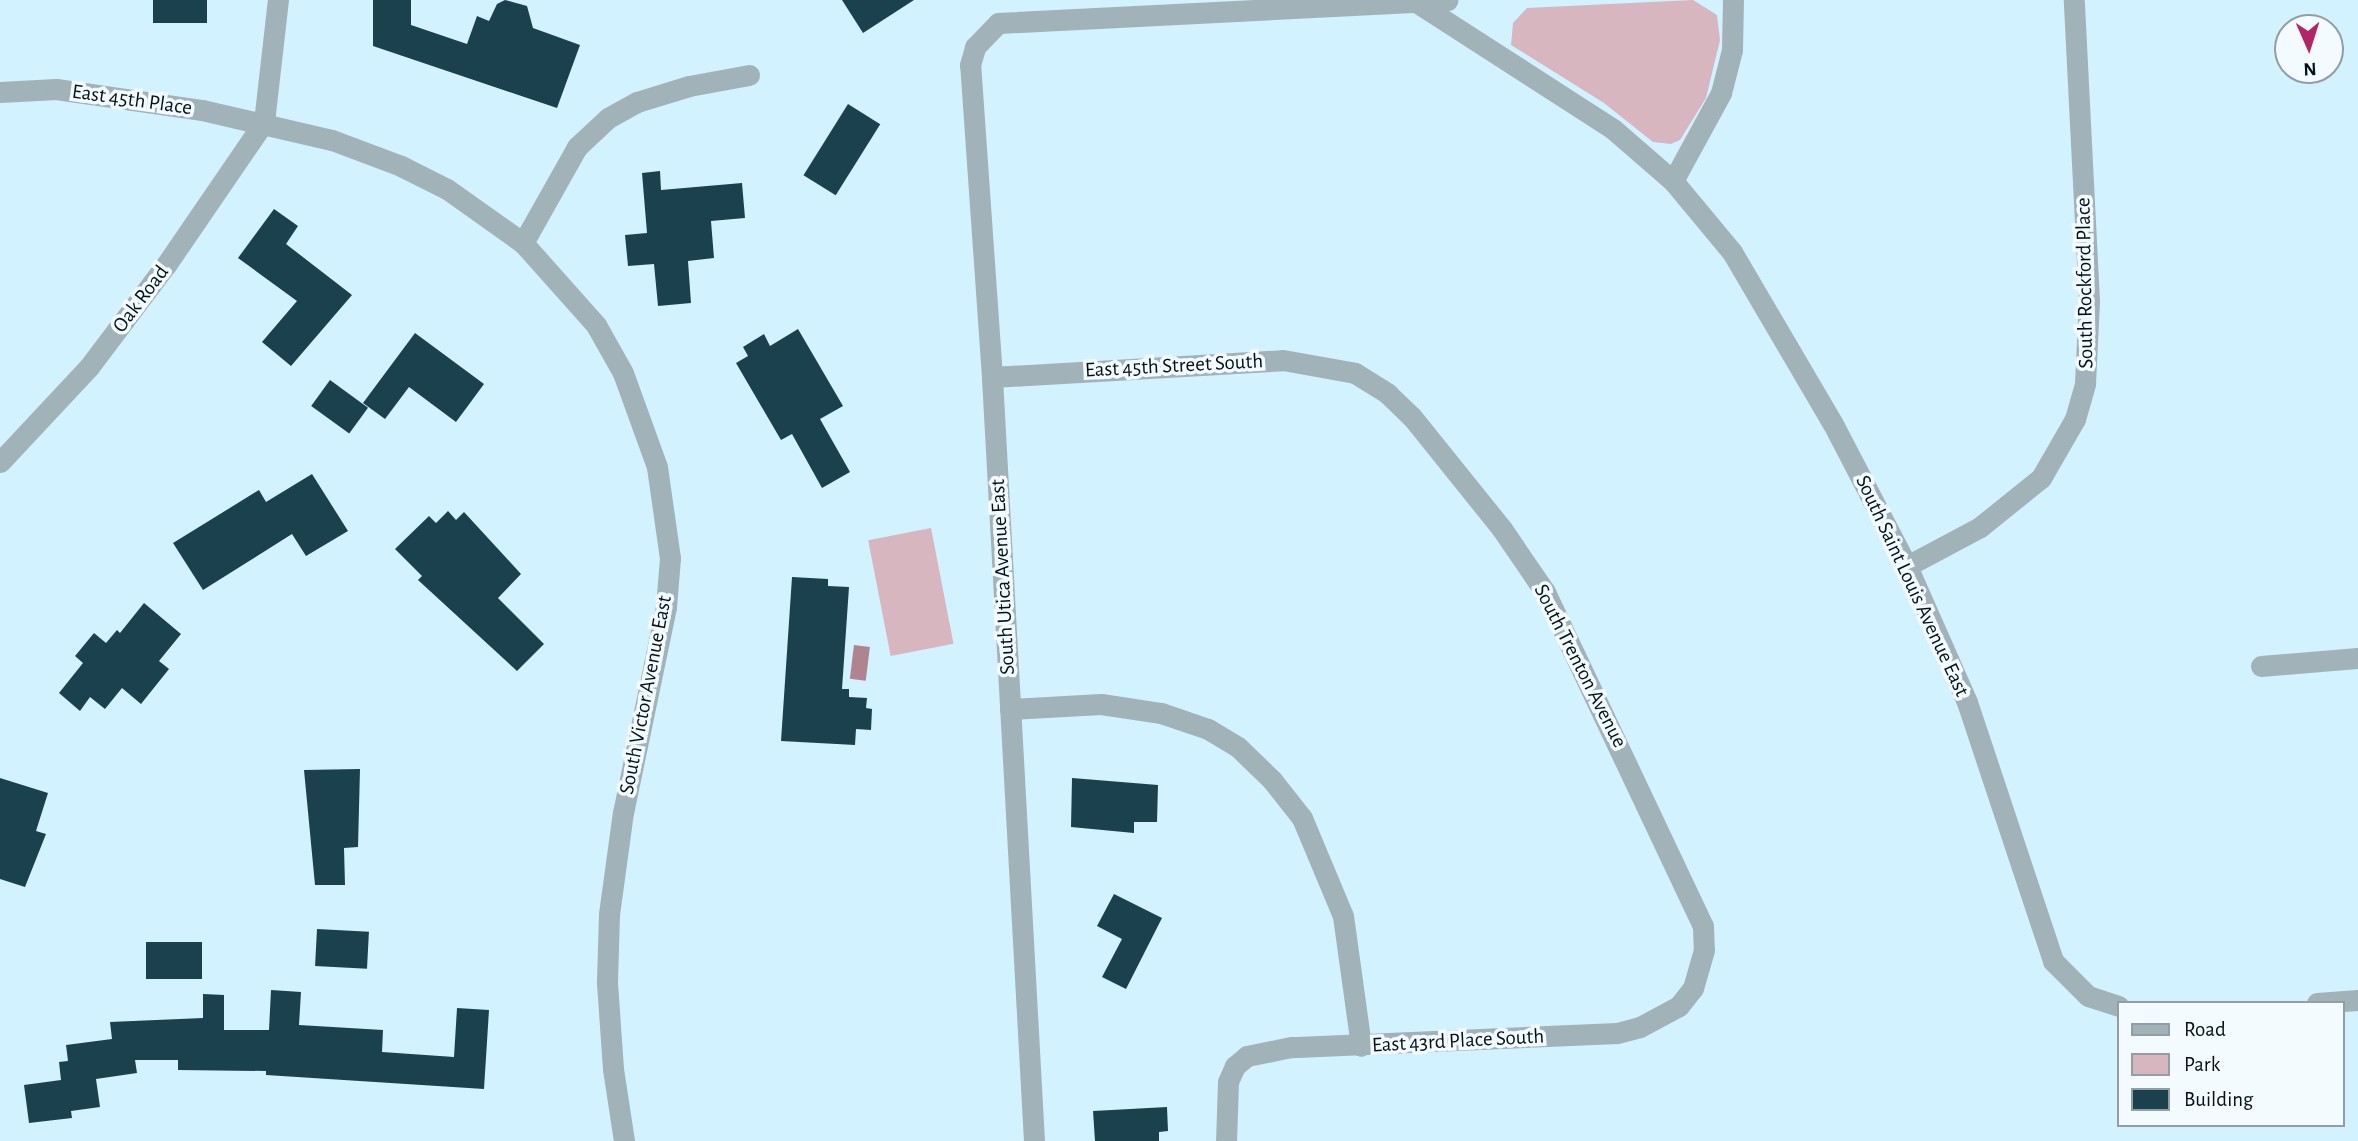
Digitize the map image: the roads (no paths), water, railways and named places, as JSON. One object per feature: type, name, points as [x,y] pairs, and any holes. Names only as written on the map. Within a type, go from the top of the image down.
[{"type":"street","points":[[264,122],[278,0]]},
{"type":"street","points":[[1416,2],[1447,0]]},
{"type":"street","points":[[1673,181],[1721,93],[1732,50],[1732,0]]},
{"type":"street","name":"South Rockford Place","points":[[1907,566],[1980,527],[2041,478],[2062,447],[2082,395],[2090,347],[2074,0]]},
{"type":"street","name":"South Utica Avenue East","points":[[1034,1141],[992,377],[970,65],[980,40],[998,23],[1416,2]]},
{"type":"street","name":"South Saint Louis Avenue East","points":[[1416,2],[1613,129],[1673,181],[1732,251],[1772,314],[1907,566],[1967,702],[2053,961],[2088,996],[2113,1005]]},
{"type":"street","points":[[523,243],[578,146],[608,118],[637,102],[676,90],[749,75]]},
{"type":"street","name":"East 45th Place","points":[[0,92],[70,91],[264,122]]},
{"type":"street","name":"South Victor Avenue East","points":[[264,122],[332,140],[401,166],[447,189],[523,243],[596,325],[623,373],[657,467],[669,547],[666,607],[622,813],[609,915],[607,984],[613,1069],[624,1141]]},
{"type":"street","name":"Oak Road","points":[[0,462],[89,367],[166,265],[264,122]]},
{"type":"street","name":"East 45th Street South","points":[[992,377],[1283,360],[1354,373]]},
{"type":"street","name":"South Trenton Avenue","points":[[1354,373],[1388,394],[1412,417],[1502,529],[1545,592],[1695,902],[1704,950],[1693,988],[1679,1006]]},
{"type":"street","points":[[2260,666],[2358,658]]},
{"type":"street","points":[[1010,709],[1101,704],[1161,713],[1208,729],[1238,747],[1272,780],[1302,818],[1323,860],[1343,916],[1361,1046]]},
{"type":"street","name":"East 43rd Place South","points":[[1226,1141],[1224,1107],[1235,1066],[1264,1051],[1617,1033],[1640,1027],[1679,1006]]}]
